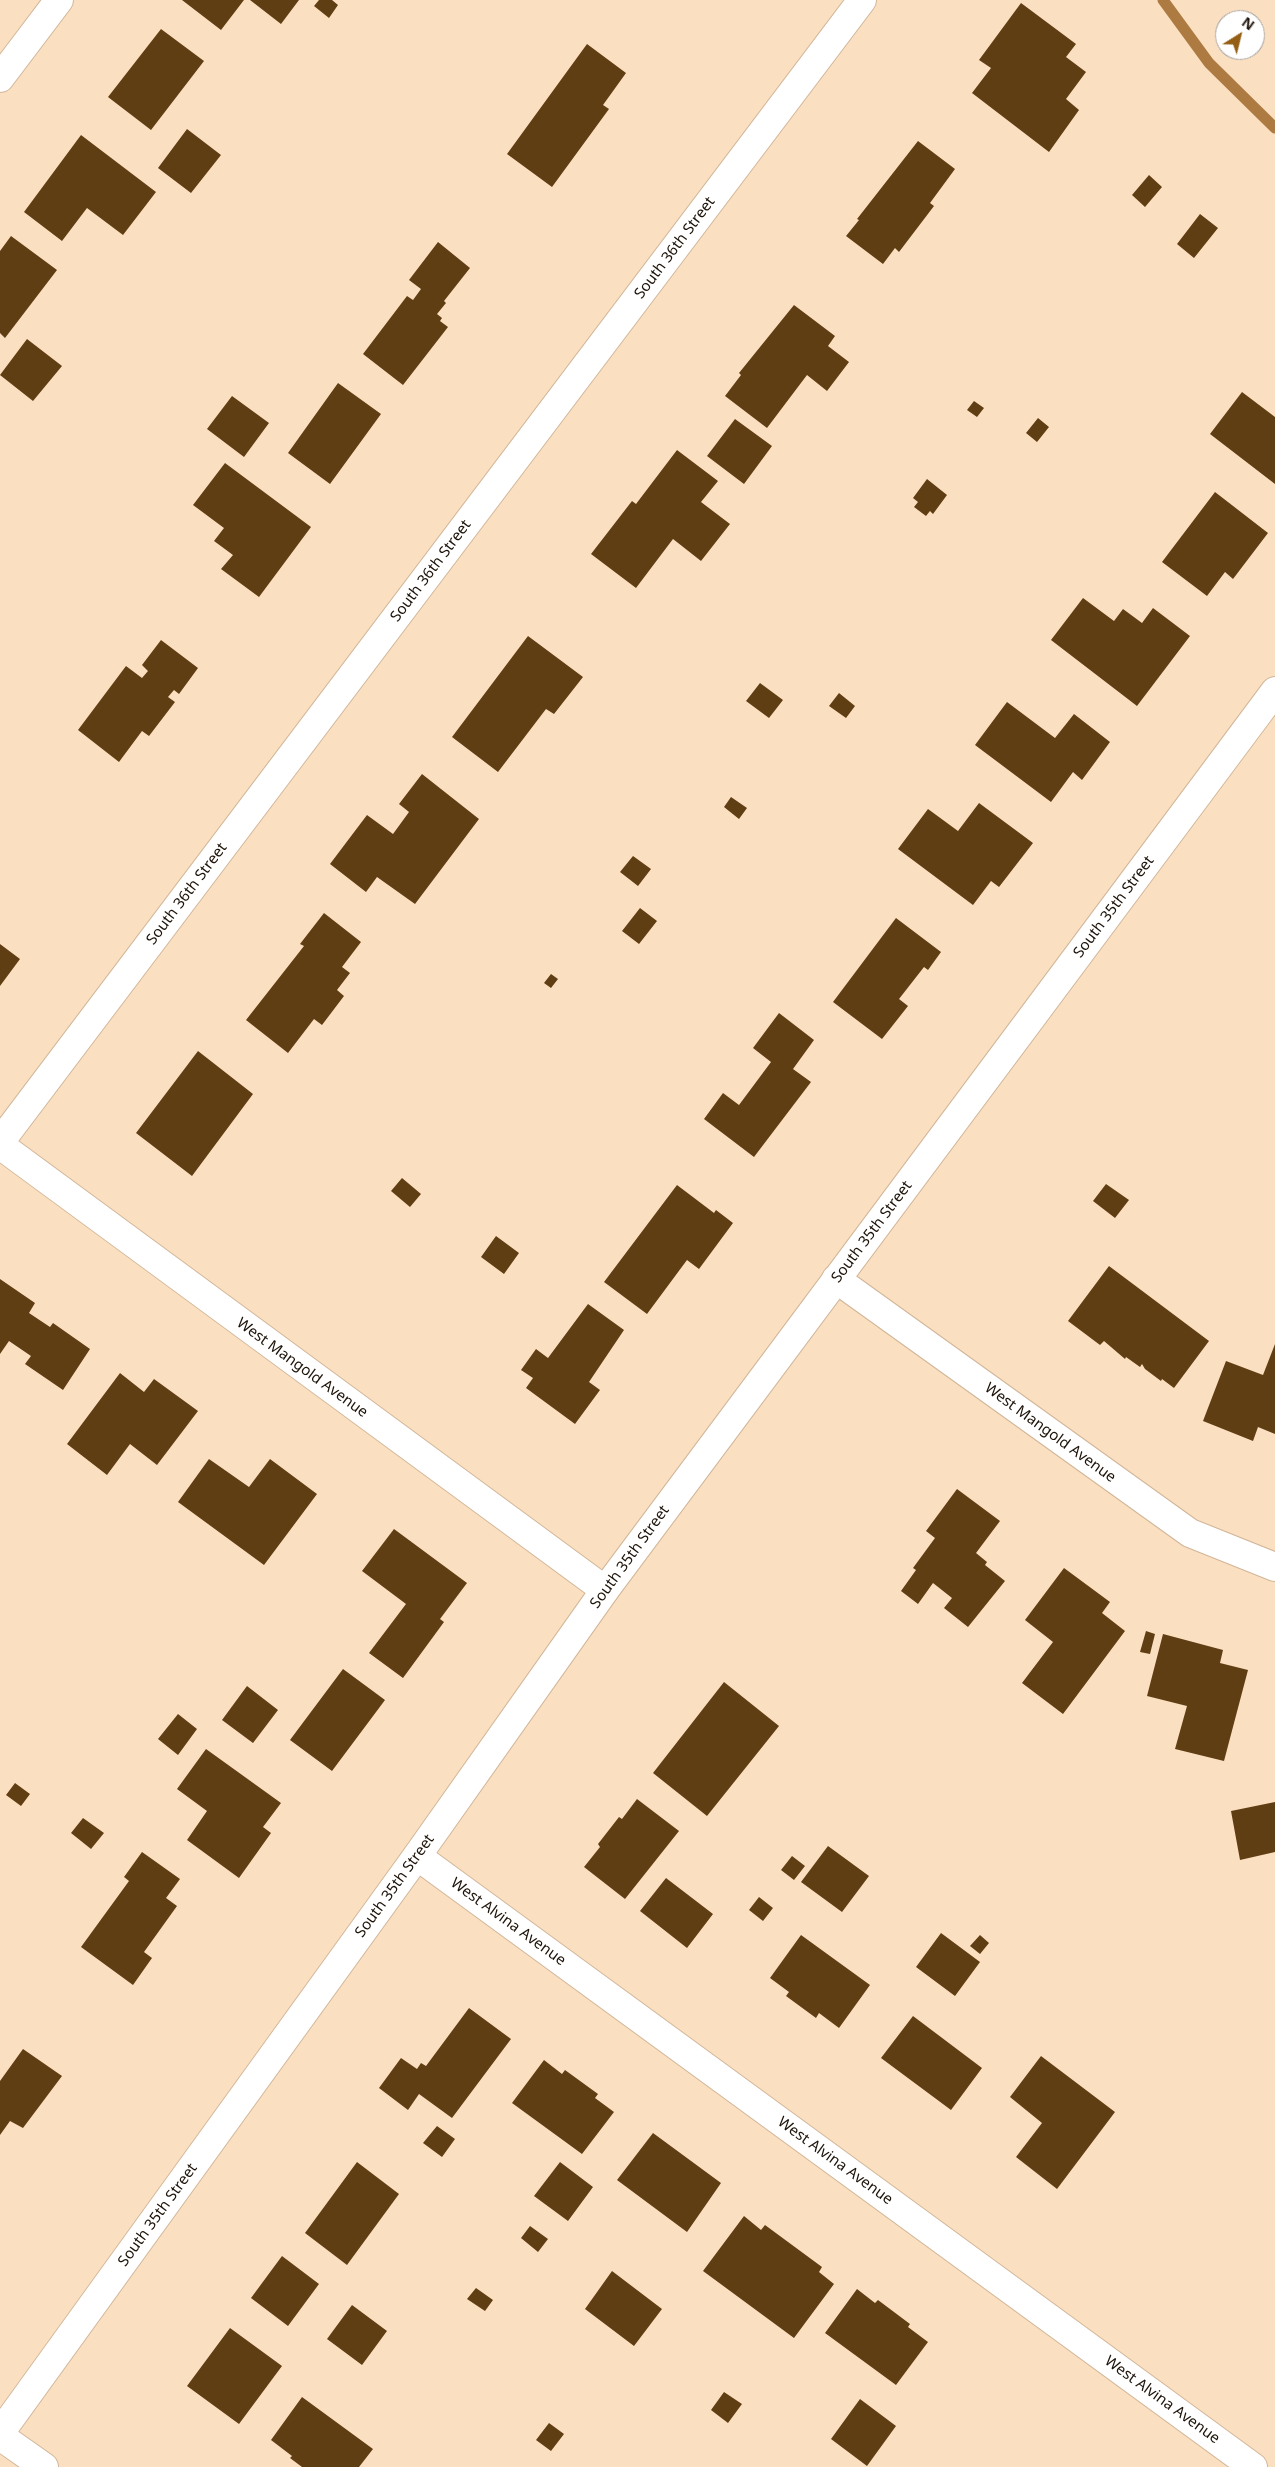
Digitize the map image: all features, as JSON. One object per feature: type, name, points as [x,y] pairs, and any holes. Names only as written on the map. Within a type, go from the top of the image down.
[{"type":"street","points":[[0,78],[59,0]]},
{"type":"street","name":"South 36th Street","points":[[0,1144],[862,0]]},
{"type":"street","name":"South 35th Street","points":[[0,2434],[417,1856],[605,1590],[1275,692]]},
{"type":"street","name":"West Mangold Avenue","points":[[0,1144],[605,1590]]},
{"type":"street","name":"West Mangold Avenue","points":[[836,1280],[1190,1533],[1275,1567]]},
{"type":"street","name":"West Alvina Avenue","points":[[417,1856],[1253,2467]]},
{"type":"street","points":[[0,2434],[44,2467]]},
{"type":"building","points":[[182,0],[244,0],[221,30]]},
{"type":"building","points":[[250,0],[299,0],[281,24]]},
{"type":"building","points":[[319,0],[332,0],[338,5],[329,18],[314,6]]},
{"type":"building","points":[[1021,3],[1076,44],[1066,57],[1086,72],[1066,99],[1079,110],[1049,152],[972,93],[991,68],[979,60]]},
{"type":"building","points":[[161,29],[204,61],[151,130],[108,97]]},
{"type":"building","points":[[587,44],[626,73],[603,105],[609,109],[552,187],[507,154]]},
{"type":"building","points":[[187,129],[221,155],[191,193],[158,168]]},
{"type":"building","points":[[81,135],[156,192],[123,235],[87,208],[62,241],[24,212]]},
{"type":"building","points":[[918,141],[955,169],[930,203],[934,206],[899,252],[895,248],[883,264],[846,236],[859,220],[857,219]]},
{"type":"building","points":[[1149,175],[1162,187],[1145,207],[1132,195]]},
{"type":"building","points":[[1200,214],[1218,228],[1194,258],[1177,244]]},
{"type":"building","points":[[11,236],[57,270],[5,338],[0,333],[0,251]]},
{"type":"building","points":[[438,242],[470,268],[444,301],[446,303],[437,314],[442,318],[440,321],[448,327],[403,385],[363,354],[407,296],[413,300],[421,289],[409,280]]},
{"type":"building","points":[[794,305],[835,336],[828,346],[849,362],[827,391],[807,375],[767,428],[725,396],[741,375],[739,373]]},
{"type":"building","points":[[27,339],[62,366],[33,401],[0,375]]},
{"type":"building","points":[[338,383],[381,414],[330,484],[288,453]]},
{"type":"building","points":[[1242,392],[1275,417],[1275,484],[1210,434]]},
{"type":"building","points":[[232,396],[269,423],[244,457],[207,429]]},
{"type":"building","points":[[974,401],[984,408],[977,417],[967,410]]},
{"type":"building","points":[[1038,418],[1049,427],[1037,442],[1026,433]]},
{"type":"building","points":[[735,419],[772,446],[744,484],[707,456]]},
{"type":"building","points":[[677,450],[718,481],[701,502],[730,524],[701,561],[673,539],[636,588],[591,554],[632,501],[636,504]]},
{"type":"building","points":[[225,463],[311,527],[259,597],[221,569],[233,555],[214,541],[224,528],[193,505]]},
{"type":"building","points":[[927,479],[947,495],[933,514],[930,511],[926,516],[914,507],[918,502],[913,498]]},
{"type":"building","points":[[1215,492],[1268,533],[1233,579],[1225,572],[1207,596],[1162,562]]},
{"type":"building","points":[[1083,598],[1114,621],[1123,609],[1142,623],[1153,608],[1190,636],[1137,706],[1051,640]]},
{"type":"building","points":[[528,636],[583,677],[554,714],[546,709],[498,772],[452,737]]},
{"type":"building","points":[[161,640],[198,668],[179,694],[174,690],[168,697],[175,702],[149,736],[142,731],[119,762],[78,730],[126,666],[142,678],[148,671],[142,665]]},
{"type":"building","points":[[760,683],[783,700],[769,718],[746,701]]},
{"type":"building","points":[[839,693],[855,706],[846,718],[829,706]]},
{"type":"building","points":[[1007,702],[1055,738],[1074,714],[1110,742],[1082,780],[1073,772],[1051,802],[975,745]]},
{"type":"building","points":[[422,774],[479,819],[415,904],[377,877],[366,892],[330,864],[367,815],[393,834],[409,812],[399,804]]},
{"type":"building","points":[[731,797],[747,808],[739,819],[724,807]]},
{"type":"building","points":[[979,803],[1033,843],[999,887],[991,881],[973,905],[898,849],[928,809],[958,831]]},
{"type":"building","points":[[633,856],[651,869],[638,886],[620,872]]},
{"type":"building","points":[[640,908],[657,921],[639,944],[622,931]]},
{"type":"building","points":[[324,913],[361,942],[342,967],[350,973],[337,990],[344,996],[322,1025],[314,1019],[288,1053],[246,1020],[304,946],[300,944]]},
{"type":"building","points":[[896,918],[941,952],[928,970],[924,967],[899,999],[908,1006],[882,1039],[833,1002]]},
{"type":"building","points":[[0,944],[20,959],[0,986]]},
{"type":"building","points":[[551,974],[558,979],[551,988],[544,983]]},
{"type":"building","points":[[779,1013],[814,1040],[793,1069],[811,1082],[754,1157],[704,1119],[723,1093],[739,1105],[771,1062],[753,1048]]},
{"type":"building","points":[[198,1051],[253,1094],[192,1176],[136,1133]]},
{"type":"building","points":[[402,1178],[421,1194],[410,1207],[391,1191]]},
{"type":"building","points":[[1106,1184],[1129,1200],[1115,1218],[1093,1201]]},
{"type":"building","points":[[677,1185],[714,1213],[716,1210],[733,1223],[699,1269],[687,1260],[647,1314],[604,1282]]},
{"type":"building","points":[[496,1236],[519,1253],[504,1274],[481,1257]]},
{"type":"building","points":[[1109,1266],[1209,1341],[1174,1388],[1145,1369],[1142,1364],[1140,1367],[1126,1357],[1125,1359],[1104,1341],[1100,1345],[1068,1321]]},
{"type":"building","points":[[0,1279],[35,1303],[29,1313],[50,1327],[53,1323],[90,1349],[63,1390],[25,1364],[31,1356],[9,1341],[0,1354]]},
{"type":"building","points":[[588,1304],[624,1330],[589,1382],[600,1390],[575,1424],[526,1388],[533,1378],[521,1370],[536,1349],[548,1358]]},
{"type":"building","points":[[1275,1344],[1275,1434],[1258,1427],[1253,1441],[1203,1421],[1226,1361],[1263,1375]]},
{"type":"building","points":[[120,1373],[144,1392],[154,1379],[198,1411],[157,1465],[130,1444],[107,1475],[67,1444]]},
{"type":"building","points":[[209,1459],[249,1487],[270,1459],[317,1494],[264,1565],[178,1502]]},
{"type":"building","points":[[957,1489],[1000,1521],[976,1553],[987,1562],[985,1565],[1005,1581],[968,1627],[944,1608],[952,1598],[933,1583],[918,1604],[901,1591],[916,1570],[913,1568],[935,1538],[926,1531]]},
{"type":"building","points":[[394,1529],[467,1583],[440,1619],[444,1622],[403,1678],[369,1653],[406,1604],[362,1571]]},
{"type":"building","points":[[1064,1568],[1110,1602],[1102,1613],[1125,1631],[1063,1714],[1022,1683],[1053,1642],[1025,1620]]},
{"type":"building","points":[[1146,1631],[1155,1634],[1150,1654],[1140,1652]]},
{"type":"building","points":[[1163,1634],[1223,1650],[1220,1663],[1248,1670],[1224,1761],[1175,1749],[1187,1706],[1147,1696]]},
{"type":"building","points":[[343,1669],[385,1700],[332,1771],[290,1740]]},
{"type":"building","points":[[724,1682],[779,1726],[707,1816],[653,1773]]},
{"type":"building","points":[[247,1686],[278,1710],[253,1743],[222,1720]]},
{"type":"building","points":[[178,1714],[197,1729],[178,1755],[158,1739]]},
{"type":"building","points":[[206,1749],[281,1803],[263,1827],[271,1833],[239,1878],[187,1840],[207,1811],[177,1789]]},
{"type":"building","points":[[15,1783],[30,1794],[21,1806],[6,1795]]},
{"type":"building","points":[[637,1799],[679,1831],[625,1899],[584,1867],[600,1847],[598,1844],[619,1817],[622,1819]]},
{"type":"building","points":[[1275,1802],[1275,1852],[1240,1860],[1231,1811]]},
{"type":"building","points":[[83,1818],[104,1833],[91,1849],[71,1833]]},
{"type":"building","points":[[828,1846],[869,1876],[842,1912],[801,1882]]},
{"type":"building","points":[[142,1852],[180,1879],[166,1898],[177,1906],[144,1952],[152,1958],[133,1985],[81,1947],[129,1881],[124,1877]]},
{"type":"building","points":[[792,1856],[805,1866],[794,1880],[781,1870]]},
{"type":"building","points":[[666,1878],[713,1914],[687,1948],[640,1911]]},
{"type":"building","points":[[759,1897],[773,1908],[763,1921],[749,1910]]},
{"type":"building","points":[[941,1933],[980,1962],[955,1996],[916,1967]]},
{"type":"building","points":[[801,1935],[870,1985],[839,2028],[819,2013],[816,2018],[786,1996],[789,1992],[770,1978]]},
{"type":"building","points":[[980,1935],[989,1943],[980,1954],[970,1946]]},
{"type":"building","points":[[469,2008],[511,2039],[452,2118],[419,2094],[408,2110],[379,2088],[401,2058],[417,2069],[421,2063],[426,2066]]},
{"type":"building","points":[[913,2016],[982,2068],[951,2110],[881,2058]]},
{"type":"building","points":[[23,2049],[62,2076],[23,2128],[10,2121],[0,2135],[0,2081]]},
{"type":"building","points":[[1041,2056],[1115,2112],[1057,2189],[1016,2157],[1042,2123],[1010,2097]]},
{"type":"building","points":[[544,2060],[562,2074],[565,2070],[598,2094],[595,2098],[614,2112],[582,2154],[512,2103]]},
{"type":"building","points":[[437,2126],[455,2139],[442,2157],[423,2143]]},
{"type":"building","points":[[653,2133],[721,2183],[687,2232],[617,2180]]},
{"type":"building","points":[[357,2162],[399,2194],[347,2265],[305,2233]]},
{"type":"building","points":[[560,2162],[593,2187],[568,2221],[534,2196]]},
{"type":"building","points":[[744,2216],[761,2230],[765,2225],[822,2267],[819,2272],[834,2284],[794,2338],[703,2271]]},
{"type":"building","points":[[530,2226],[548,2239],[538,2252],[521,2238]]},
{"type":"building","points":[[282,2256],[319,2284],[288,2326],[251,2298]]},
{"type":"building","points":[[612,2271],[662,2309],[634,2346],[585,2309]]},
{"type":"building","points":[[476,2288],[493,2300],[485,2311],[467,2299]]},
{"type":"building","points":[[857,2289],[875,2303],[878,2300],[910,2324],[908,2327],[928,2342],[896,2385],[825,2333]]},
{"type":"building","points":[[352,2305],[387,2331],[362,2365],[327,2339]]},
{"type":"building","points":[[230,2328],[282,2366],[239,2424],[187,2386]]},
{"type":"building","points":[[724,2392],[742,2404],[728,2423],[711,2410]]},
{"type":"building","points":[[302,2397],[373,2449],[359,2467],[302,2467],[290,2458],[292,2456],[271,2440]]},
{"type":"building","points":[[860,2399],[896,2426],[867,2466],[831,2439]]},
{"type":"building","points":[[549,2423],[564,2434],[551,2451],[536,2440]]},
{"type":"waterway","points":[[1163,0],[1209,63],[1275,128]]}]
